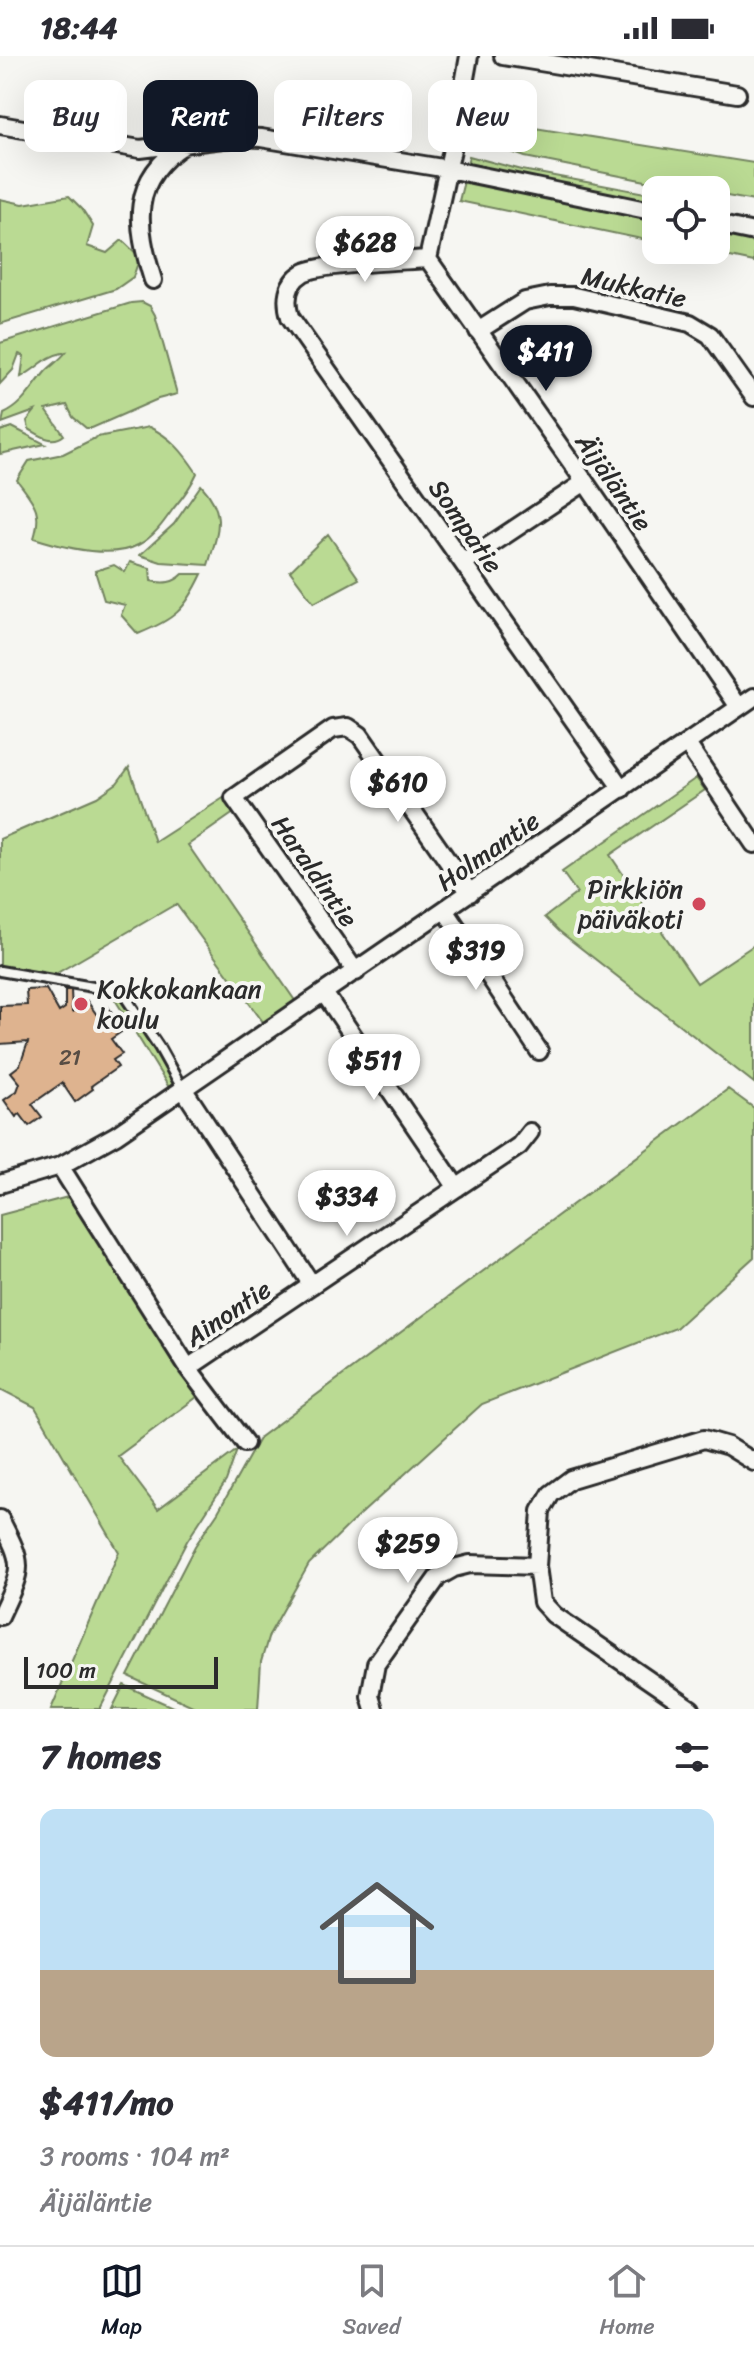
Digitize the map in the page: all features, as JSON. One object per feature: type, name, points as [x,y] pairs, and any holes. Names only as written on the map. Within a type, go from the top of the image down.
[{"type":"street","points":[[428,259],[469,56]]},
{"type":"street","points":[[503,56],[737,94]]},
{"type":"street","points":[[0,125],[117,147],[143,149]]},
{"type":"street","points":[[258,138],[448,169],[642,209]]},
{"type":"street","points":[[153,280],[140,240],[141,200],[148,179],[175,152]]},
{"type":"street","points":[[730,227],[754,232]]},
{"type":"street","name":"Sompatie","points":[[428,259],[303,273],[290,286],[287,295],[290,317],[622,789]]},
{"type":"street","name":"Äijäläntie","points":[[428,259],[739,707]]},
{"type":"street","name":"Mukkatie","points":[[478,331],[525,301],[550,296],[574,296],[690,323],[710,335],[754,397]]},
{"type":"street","points":[[463,563],[585,482]]},
{"type":"street","name":"Holmantie","points":[[0,1184],[60,1166],[116,1135],[754,697]]},
{"type":"street","name":"Haraldintie","points":[[356,972],[234,798],[333,729],[348,727],[360,735],[470,893]]},
{"type":"street","points":[[687,744],[754,844]]},
{"type":"street","points":[[445,910],[539,1051]]},
{"type":"street","points":[[324,993],[457,1188]]},
{"type":"street","points":[[184,1090],[312,1285]]},
{"type":"street","name":"Ainontie","points":[[188,1368],[519,1146],[530,1132]]},
{"type":"street","points":[[60,1166],[188,1368],[245,1443]]},
{"type":"street","points":[[691,1709],[554,1615],[542,1602],[537,1566],[543,1507],[551,1494],[571,1479],[704,1439],[728,1446],[754,1462]]},
{"type":"street","points":[[0,1519],[18,1553],[19,1573],[0,1616]]},
{"type":"street","points":[[374,1709],[370,1696],[376,1664],[438,1577],[470,1564],[537,1566]]},
{"type":"lane","points":[[0,971],[122,992],[184,1090]]},
{"type":"green space","points":[[537,128],[754,163],[754,201],[730,197],[730,176],[642,176],[642,180],[512,152],[537,152]]},
{"type":"green space","points":[[469,156],[522,170],[642,192],[642,203],[466,169]]},
{"type":"green space","points":[[464,181],[642,217],[642,239],[459,201]]},
{"type":"green space","points":[[69,196],[93,226],[87,246],[107,253],[122,240],[140,257],[133,277],[116,289],[0,324],[0,199],[23,204]]},
{"type":"green space","points":[[730,235],[754,240],[754,262],[730,257]]},
{"type":"green space","points":[[142,302],[150,306],[155,315],[177,394],[158,399],[92,428],[86,428],[73,417],[67,405],[46,410],[64,435],[55,439],[29,429],[27,421],[35,411],[2,423],[4,414],[22,401],[66,352],[47,359],[21,377],[24,356],[19,354],[13,370],[0,384],[0,343]]},
{"type":"green space","points":[[12,427],[45,444],[0,454],[0,431]]},
{"type":"green space","points":[[149,427],[176,446],[197,473],[153,534],[138,545],[114,552],[72,548],[34,538],[37,528],[35,506],[17,480],[29,461],[63,454],[97,437]]},
{"type":"green space","points":[[201,485],[214,505],[218,523],[208,565],[161,562],[140,555],[174,524]]},
{"type":"green space","points":[[328,534],[359,579],[314,603],[290,571]]},
{"type":"green space","points":[[130,562],[150,568],[151,581],[156,582],[172,581],[183,574],[202,574],[178,612],[138,634],[121,615],[125,605],[104,600],[95,571],[114,565],[125,572]]},
{"type":"green space","points":[[129,767],[155,842],[228,795],[238,810],[188,845],[298,1005],[266,1026],[176,904],[45,980],[0,971],[0,839],[97,797],[117,783]]},
{"type":"green space","points":[[696,778],[705,790],[610,855],[697,983],[754,945],[754,1083],[545,917],[577,893],[562,872]]},
{"type":"green space","points":[[111,993],[120,995],[177,1084],[170,1089]]},
{"type":"green space","points":[[728,1089],[754,1108],[754,1257],[676,1328],[482,1404],[351,1523],[309,1564],[269,1635],[261,1662],[258,1709],[199,1709],[128,1676],[195,1546],[260,1437]]},
{"type":"green space","points":[[68,1197],[197,1397],[118,1456],[158,1509],[237,1450],[226,1481],[187,1541],[100,1709],[51,1709],[119,1552],[35,1407],[0,1389],[0,1215]]},
{"type":"green space","points":[[124,1685],[177,1709],[112,1709]]},
{"type":"building","points":[[46,989],[59,1012],[65,1008],[65,990],[71,990],[72,1012],[87,1001],[97,1015],[108,1007],[124,1030],[111,1039],[122,1054],[113,1060],[118,1067],[75,1102],[62,1083],[32,1104],[42,1117],[29,1126],[20,1114],[16,1117],[4,1100],[17,1091],[20,1083],[11,1072],[20,1065],[28,1042],[0,1044],[0,1006],[27,1005],[26,990]]},
{"type":"place","name":"Pirkkiön päiväkoti","points":[[699,904]]},
{"type":"place","name":"Kokkokankaan koulu","points":[[81,1004]]}]
